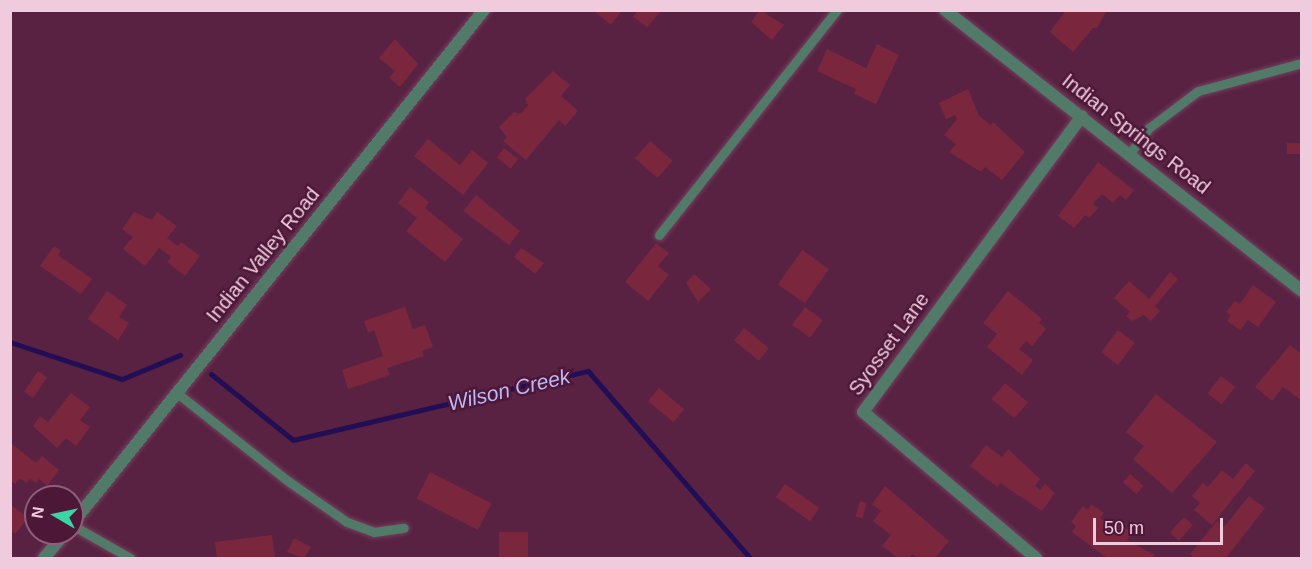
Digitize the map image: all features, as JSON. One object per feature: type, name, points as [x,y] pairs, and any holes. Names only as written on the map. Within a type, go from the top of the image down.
[{"type":"street","name":"Indian Valley Road","points":[[84,509],[484,10]]},
{"type":"street","name":"Indian Springs Road","points":[[945,10],[1130,153],[1302,291]]},
{"type":"street","name":"Syosset Lane","points":[[1036,558],[863,412],[1082,116]]},
{"type":"street","points":[[44,558],[55,545]]},
{"type":"lane","points":[[659,235],[837,10]]},
{"type":"lane","points":[[1130,153],[1149,128],[1198,91],[1302,63]]},
{"type":"lane","points":[[177,393],[288,481],[347,522],[374,532],[404,528]]},
{"type":"lane","points":[[84,531],[130,558]]},
{"type":"building","points":[[593,10],[622,10],[611,25]]},
{"type":"building","points":[[638,10],[662,10],[647,27],[633,17]]},
{"type":"building","points":[[760,10],[784,25],[772,40],[751,22]]},
{"type":"building","points":[[1066,10],[1107,10],[1097,28],[1093,28],[1073,52],[1050,32]]},
{"type":"building","points":[[395,39],[418,64],[400,87],[389,78],[395,71],[379,58]]},
{"type":"building","points":[[877,44],[899,55],[876,104],[854,94],[856,89],[817,71],[827,49],[866,68]]},
{"type":"building","points":[[553,71],[570,85],[561,96],[578,111],[565,126],[559,120],[526,160],[503,141],[507,137],[499,127],[514,112],[521,114],[528,105],[525,99]]},
{"type":"building","points":[[968,89],[979,116],[991,125],[993,122],[1025,152],[1002,180],[985,167],[981,172],[949,152],[956,144],[944,135],[957,119],[955,115],[946,119],[939,103]]},
{"type":"building","points":[[428,139],[460,165],[472,150],[488,163],[463,195],[414,156]]},
{"type":"building","points":[[650,141],[673,161],[658,178],[635,158]]},
{"type":"building","points":[[1287,143],[1302,143],[1302,154],[1287,154]]},
{"type":"building","points":[[504,148],[518,159],[511,169],[497,157]]},
{"type":"building","points":[[1098,162],[1134,190],[1126,200],[1120,195],[1113,203],[1102,194],[1093,204],[1098,208],[1089,218],[1085,215],[1074,228],[1058,216]]},
{"type":"building","points":[[410,187],[429,202],[425,208],[463,239],[445,262],[406,231],[417,218],[398,203]]},
{"type":"building","points":[[476,195],[520,231],[509,245],[463,211]]},
{"type":"building","points":[[134,212],[152,220],[157,212],[177,226],[167,238],[178,246],[181,242],[200,256],[185,276],[167,262],[171,257],[159,248],[145,266],[123,249],[133,237],[122,229]]},
{"type":"building","points":[[656,243],[669,253],[658,266],[669,275],[648,301],[625,282]]},
{"type":"building","points":[[54,246],[61,251],[58,255],[92,279],[81,294],[40,266]]},
{"type":"building","points":[[521,248],[544,263],[535,274],[514,257]]},
{"type":"building","points":[[802,250],[829,269],[805,303],[778,284]]},
{"type":"building","points":[[1170,272],[1178,279],[1155,306],[1160,311],[1151,321],[1144,315],[1132,321],[1126,316],[1130,312],[1114,298],[1129,281],[1149,299]]},
{"type":"building","points":[[694,274],[711,289],[698,302],[686,283]]},
{"type":"building","points":[[1253,285],[1276,302],[1258,327],[1248,320],[1240,330],[1227,321],[1231,315],[1226,312],[1235,301],[1240,304]]},
{"type":"building","points":[[107,291],[127,305],[119,317],[129,323],[118,340],[88,319]]},
{"type":"building","points":[[1008,291],[1042,319],[1039,323],[1046,329],[1032,346],[1026,341],[1019,349],[1033,360],[1022,375],[987,347],[997,334],[983,323]]},
{"type":"building","points":[[405,307],[413,329],[425,325],[433,347],[422,351],[424,356],[387,368],[390,375],[348,389],[342,370],[383,356],[374,330],[368,333],[364,321]]},
{"type":"building","points":[[805,307],[823,320],[810,338],[792,325]]},
{"type":"building","points":[[744,328],[769,348],[759,361],[734,340]]},
{"type":"building","points":[[1118,330],[1135,343],[1118,365],[1101,352]]},
{"type":"building","points":[[1290,345],[1302,354],[1302,401],[1283,387],[1272,401],[1255,387]]},
{"type":"building","points":[[38,371],[47,377],[33,398],[24,392]]},
{"type":"building","points":[[1221,376],[1235,387],[1222,404],[1207,393]]},
{"type":"building","points":[[1005,383],[1028,402],[1014,418],[992,399]]},
{"type":"building","points":[[659,388],[684,409],[673,422],[648,401]]},
{"type":"building","points":[[71,393],[90,407],[80,420],[90,427],[76,446],[66,438],[57,448],[33,426],[40,416],[48,422]]},
{"type":"building","points":[[1156,394],[1217,442],[1172,493],[1133,459],[1144,446],[1126,432]]},
{"type":"building","points":[[12,444],[36,463],[42,456],[59,470],[48,485],[39,479],[36,483],[30,479],[26,483],[20,478],[15,484],[10,480]]},
{"type":"building","points":[[986,445],[1002,457],[1008,449],[1040,479],[1035,486],[1040,490],[1045,484],[1055,493],[1042,511],[1000,483],[997,487],[970,466]]},
{"type":"building","points":[[1246,463],[1255,471],[1212,525],[1194,510],[1200,503],[1192,496],[1203,483],[1208,487],[1222,470],[1233,479]]},
{"type":"building","points":[[430,472],[491,503],[478,530],[416,499]]},
{"type":"building","points":[[1130,474],[1144,486],[1136,494],[1123,482]]},
{"type":"building","points":[[785,484],[819,508],[810,521],[776,497]]},
{"type":"building","points":[[885,486],[949,541],[935,558],[919,558],[912,554],[909,558],[898,558],[882,546],[891,535],[873,521],[881,511],[872,504]]},
{"type":"building","points":[[1249,496],[1265,508],[1226,558],[1194,558],[1190,554],[1217,521],[1224,527]]},
{"type":"building","points":[[860,501],[867,503],[862,518],[856,516]]},
{"type":"building","points":[[10,504],[24,515],[24,523],[15,534],[10,530]]},
{"type":"building","points":[[1091,504],[1104,513],[1100,518],[1112,527],[1116,521],[1132,533],[1127,540],[1155,555],[1152,558],[1107,558],[1072,532],[1076,526],[1071,522],[1083,506],[1088,510]]},
{"type":"building","points":[[1184,517],[1193,525],[1179,541],[1170,533]]},
{"type":"building","points":[[499,532],[528,532],[528,558],[499,558]]},
{"type":"building","points":[[272,535],[275,558],[217,558],[215,542]]},
{"type":"building","points":[[294,538],[311,547],[304,558],[287,552]]},
{"type":"waterway","name":"Wilson Creek","points":[[10,342],[122,379],[180,355]]},
{"type":"waterway","name":"Wilson Creek","points":[[211,374],[293,440],[588,371],[750,558]]}]
